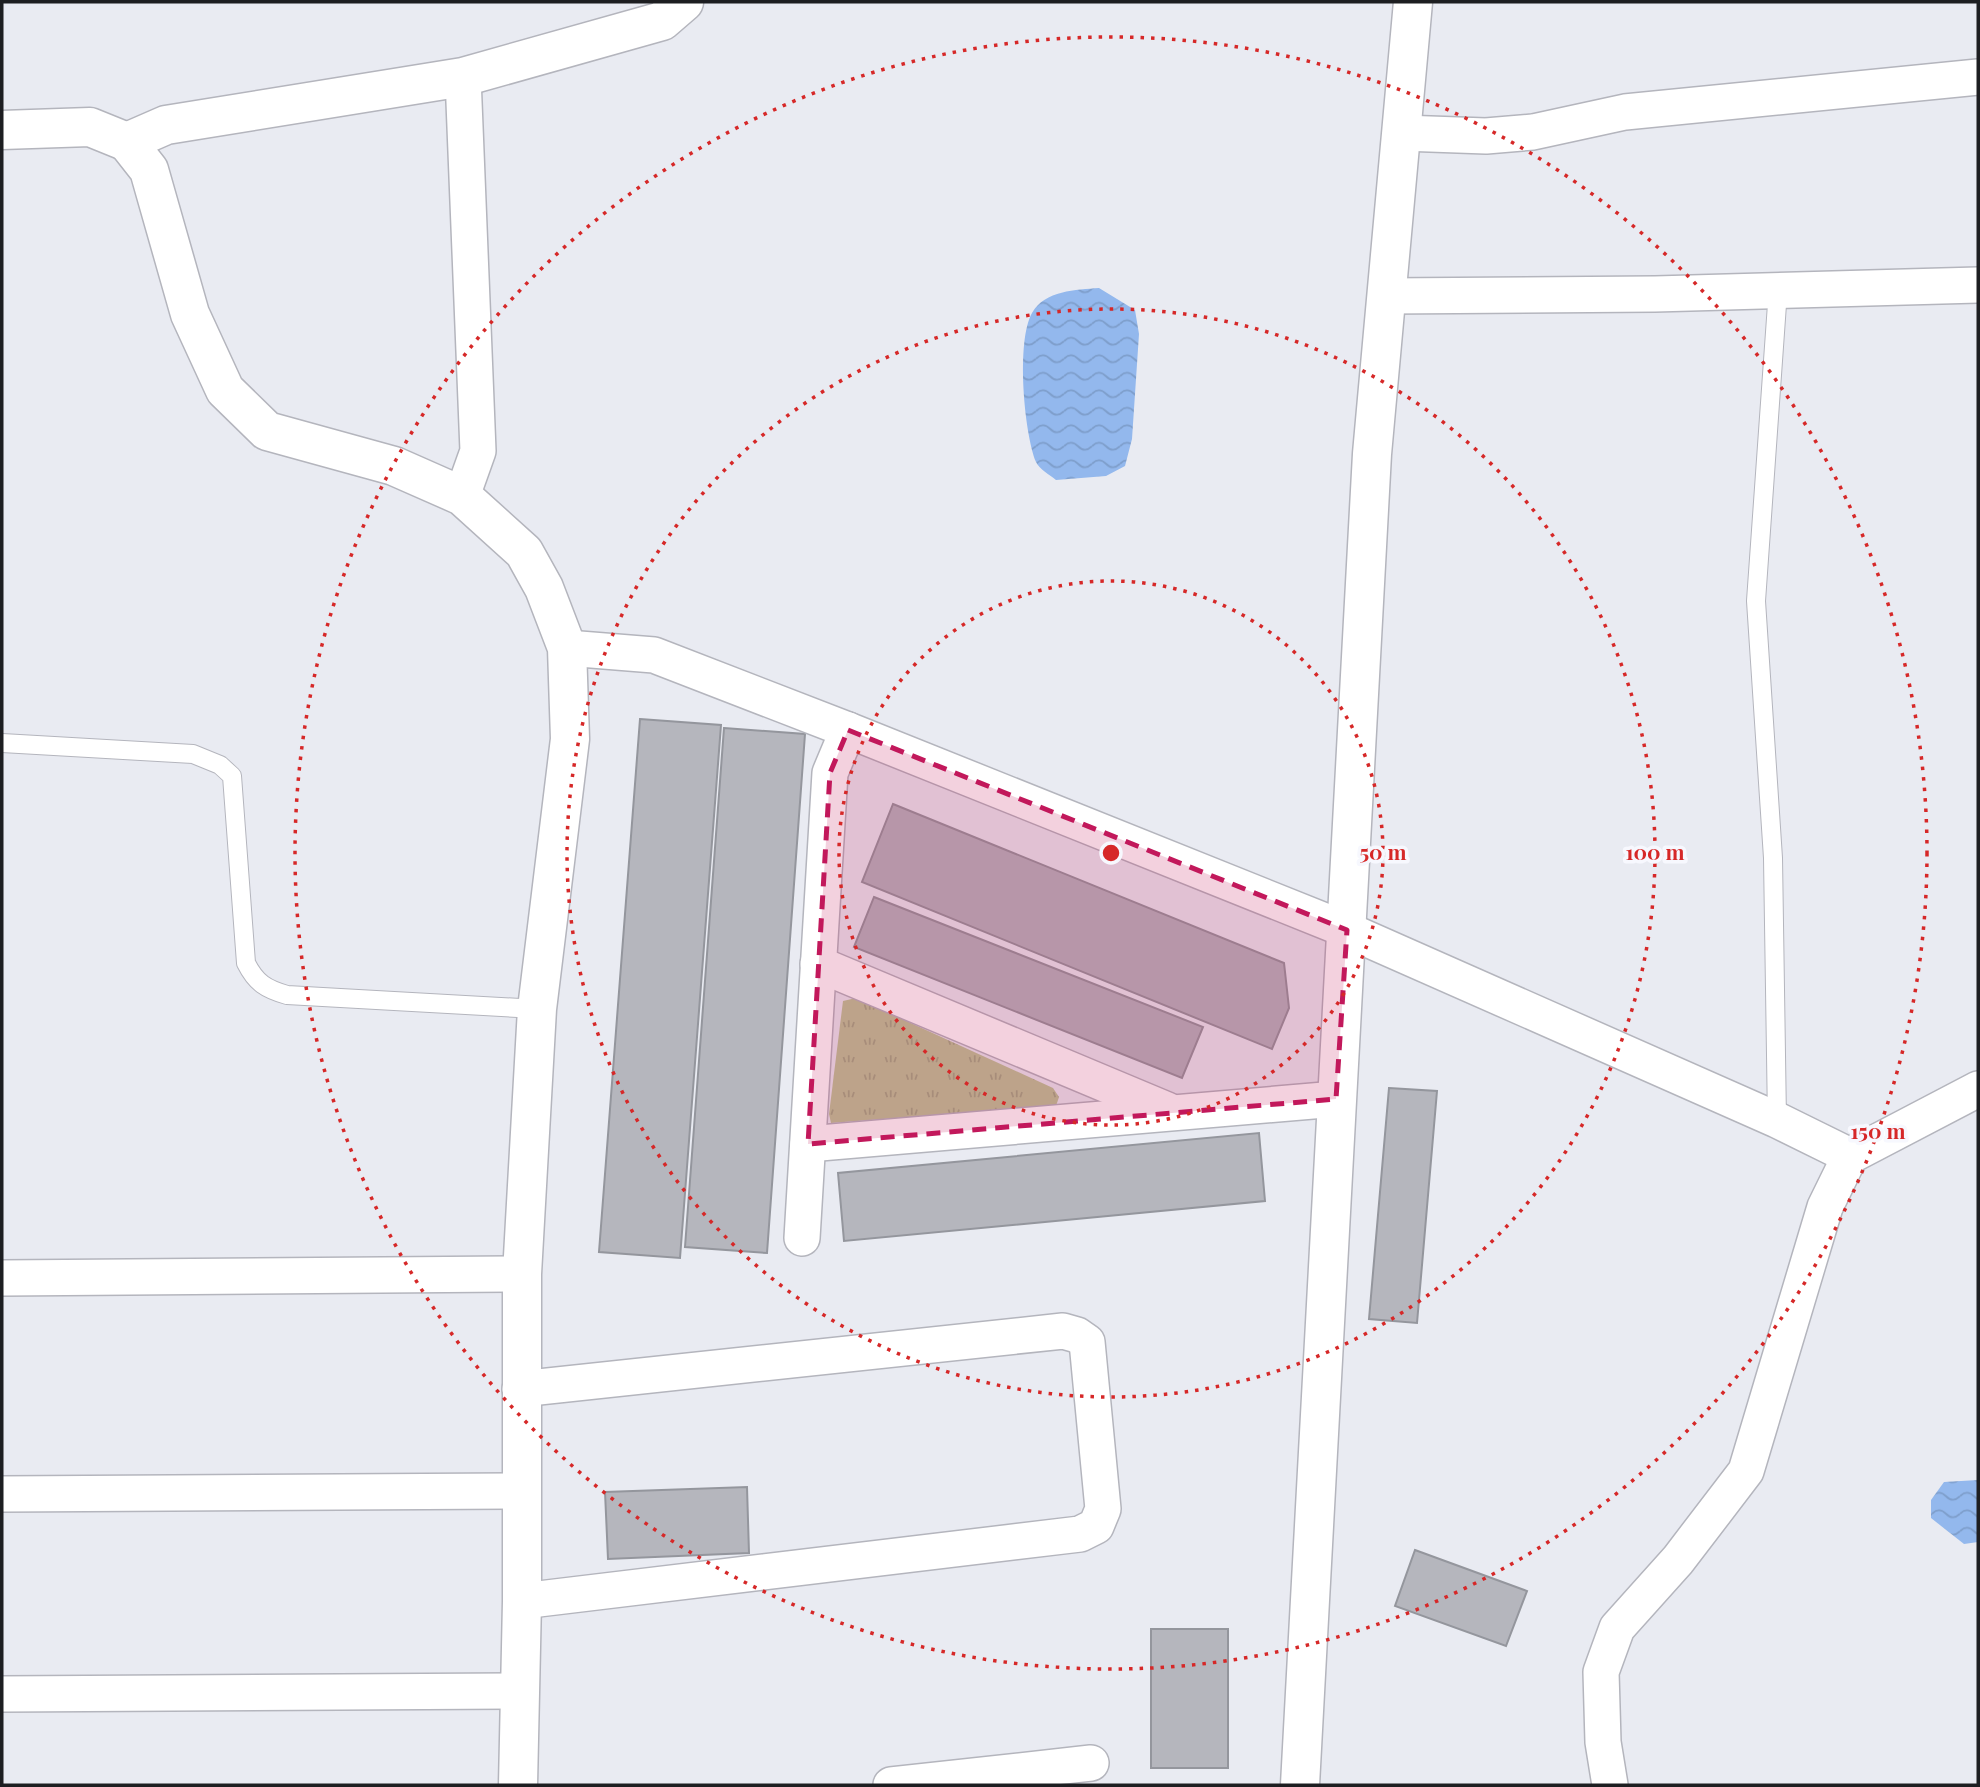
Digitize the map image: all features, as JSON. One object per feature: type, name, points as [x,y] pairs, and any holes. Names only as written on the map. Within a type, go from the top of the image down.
[{"type":"street","points":[[127,142],[166,125],[463,77],[662,21],[684,2]]},
{"type":"street","points":[[1300,1785],[1372,454],[1413,2]]},
{"type":"street","points":[[462,496],[478,451],[463,77]]},
{"type":"street","points":[[1402,133],[1486,136],[1533,132],[1625,112],[1978,77]]},
{"type":"street","points":[[2,130],[90,127],[127,142],[149,170],[190,314],[225,390],[267,431],[394,466],[462,496],[524,552],[544,588],[566,648],[569,738],[537,1009],[522,1274],[522,1601],[518,1785]]},
{"type":"street","points":[[1387,296],[1978,285]]},
{"type":"street","points":[[566,648],[654,655],[848,730],[1347,930],[1777,1120],[1850,1156]]},
{"type":"street","points":[[802,1238],[830,774],[848,730]]},
{"type":"street","points":[[818,964],[1173,1113]]},
{"type":"street","points":[[1610,1785],[1603,1742],[1601,1672],[1617,1628],[1678,1560],[1746,1471],[1825,1207],[1850,1156],[1978,1089]]},
{"type":"street","points":[[808,1144],[1336,1099]]},
{"type":"street","points":[[2,1278],[522,1274]]},
{"type":"street","points":[[520,1389],[1063,1331],[1077,1335],[1087,1342],[1103,1509],[1096,1526],[1080,1534],[522,1601]]},
{"type":"street","points":[[2,1494],[521,1491]]},
{"type":"street","points":[[2,1694],[518,1691]]},
{"type":"street","points":[[891,1785],[1091,1763]]},
{"type":"lane","points":[[1777,1120],[1773,858],[1756,601],[1778,290]]},
{"type":"lane","points":[[2,743],[193,754],[206,758],[232,776],[246,963],[254,979],[269,990],[287,995],[537,1009]]},
{"type":"highlighted area","points":[[848,730],[1347,930],[1336,1099],[808,1144],[830,773]]},
{"type":"green space","points":[[856,998],[1053,1088],[1059,1097],[1056,1106],[831,1123],[829,1114],[843,1001]]},
{"type":"water","points":[[1099,288],[1135,310],[1139,334],[1132,439],[1125,466],[1106,476],[1056,480],[1036,462],[1028,430],[1023,365],[1027,326],[1032,313],[1045,300],[1062,293]]},
{"type":"water","points":[[1978,1480],[1978,1542],[1964,1544],[1931,1518],[1931,1500],[1944,1482]]},
{"type":"building","points":[[640,719],[721,725],[680,1258],[599,1252]]},
{"type":"building","points":[[724,728],[805,734],[767,1253],[685,1247]]},
{"type":"building","points":[[893,804],[1284,963],[1289,1008],[1272,1049],[862,882]]},
{"type":"building","points":[[874,897],[1203,1027],[1182,1078],[854,947]]},
{"type":"building","points":[[1389,1088],[1437,1091],[1417,1323],[1369,1319]]},
{"type":"building","points":[[1259,1133],[1265,1201],[844,1241],[838,1173]]},
{"type":"building","points":[[747,1487],[749,1553],[608,1559],[605,1492]]},
{"type":"building","points":[[1415,1550],[1527,1591],[1506,1646],[1395,1606]]},
{"type":"building","points":[[1151,1629],[1228,1629],[1228,1768],[1151,1768]]}]
